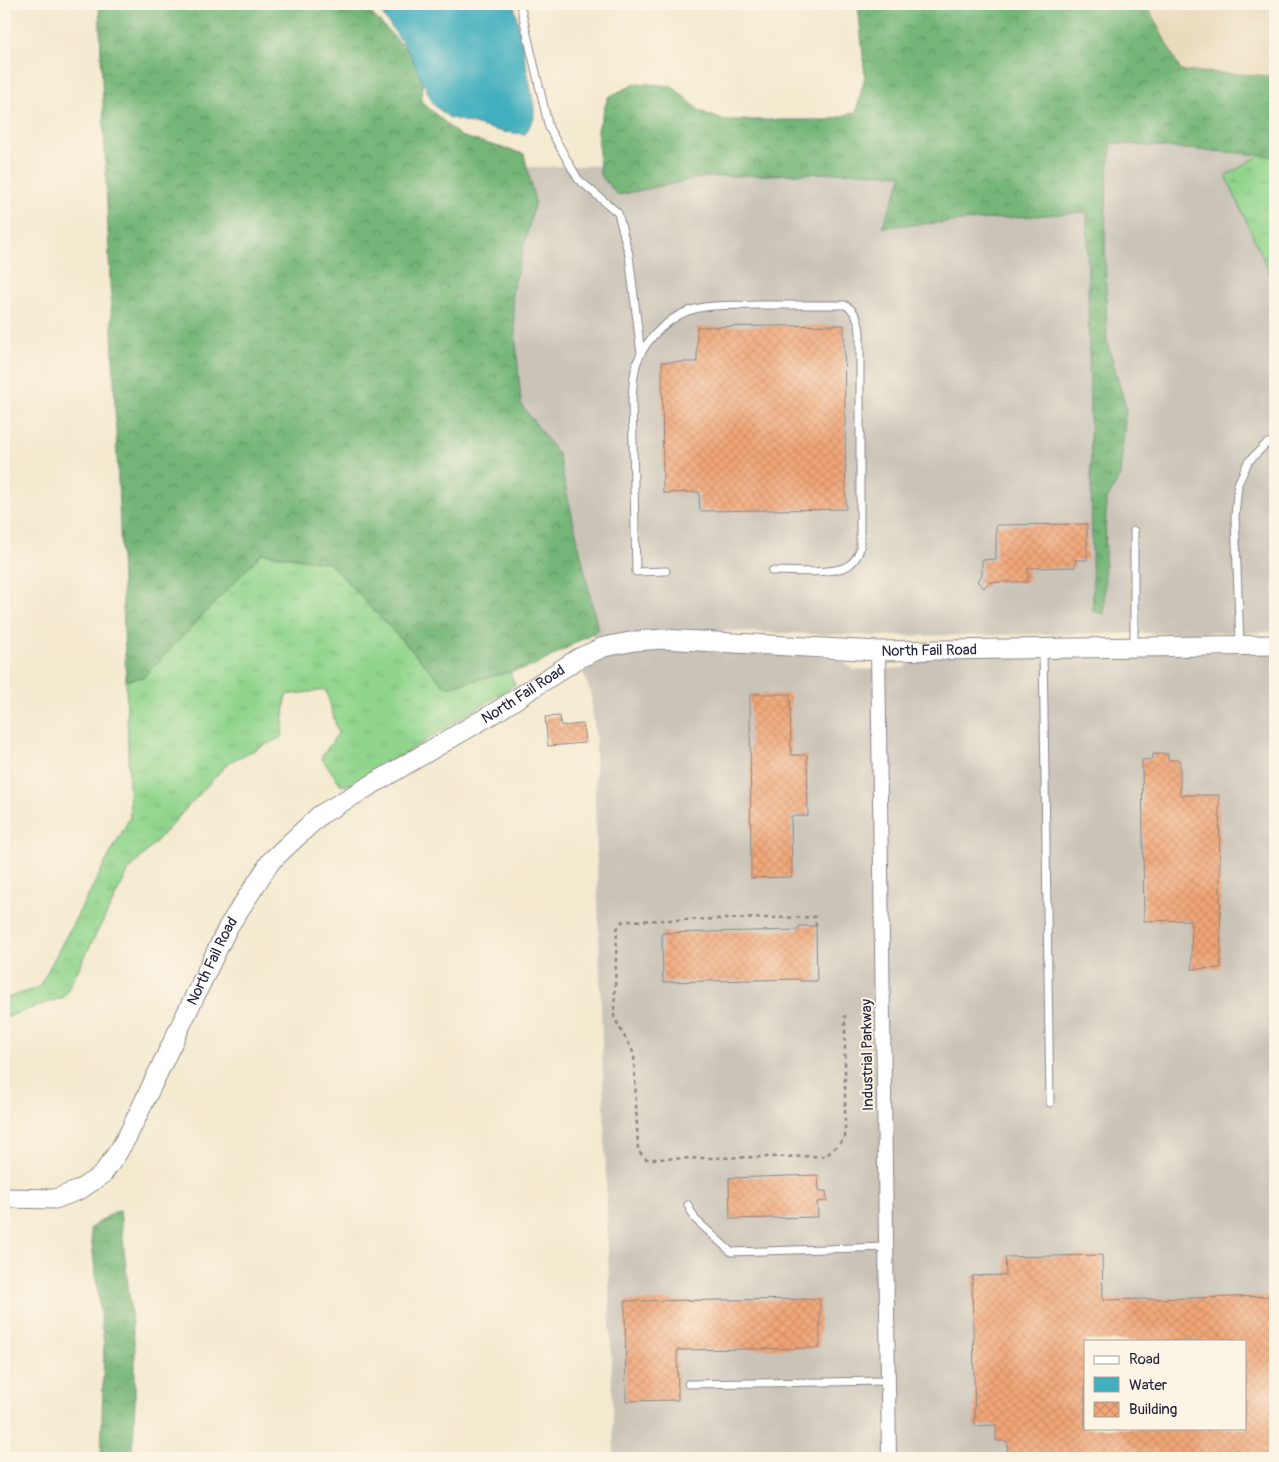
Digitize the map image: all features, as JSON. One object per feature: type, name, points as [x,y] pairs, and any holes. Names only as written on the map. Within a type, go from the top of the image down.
[{"type":"street","name":"North Fail Road","points":[[4,1198],[55,1199],[79,1190],[102,1175],[128,1135],[228,927],[272,861],[320,815],[499,710],[579,658],[604,647],[635,640],[664,639],[878,651],[1275,644]]},
{"type":"street","name":"Industrial Parkway","points":[[878,651],[889,1458]]},
{"type":"lane","points":[[520,4],[549,128],[578,179],[618,213],[629,255],[641,354]]},
{"type":"lane","points":[[666,572],[636,572],[632,400],[637,362],[641,354],[664,325],[682,314],[697,308],[718,306],[845,305],[854,312],[858,319],[860,333],[860,549],[854,562],[841,569],[811,572],[772,571]]},
{"type":"lane","points":[[1240,645],[1235,516],[1238,484],[1248,462],[1266,444],[1275,440]]},
{"type":"lane","points":[[1134,531],[1134,647]]},
{"type":"lane","points":[[1043,648],[1050,1103]]},
{"type":"lane","points":[[688,1205],[695,1219],[731,1252],[886,1247]]},
{"type":"lane","points":[[688,1384],[888,1381]]},
{"type":"path","points":[[816,926],[815,917],[623,921],[616,930],[614,1017],[634,1054],[638,1151],[646,1159],[826,1156],[846,1138],[845,1014]]},
{"type":"shaded area","points":[[1119,4],[1275,4],[1275,76],[1174,88]]},
{"type":"shaded area","points":[[1275,76],[1275,632],[879,636],[686,630],[594,639],[501,398],[495,168],[851,159],[1174,88]]},
{"type":"shaded area","points":[[672,647],[807,653],[839,660],[855,670],[903,668],[916,660],[942,653],[1275,651],[1275,1458],[614,1458],[595,798],[596,739],[590,691],[580,664],[602,656],[637,648]]},
{"type":"green space","points":[[99,4],[362,4],[409,52],[423,83],[421,101],[460,136],[524,154],[535,202],[512,293],[521,404],[558,454],[598,630],[535,666],[446,687],[329,563],[262,553],[144,677],[126,680]]},
{"type":"green space","points":[[858,4],[1146,4],[1181,71],[1275,76],[1275,156],[1112,143],[1107,178],[1105,243],[1107,341],[1126,408],[1120,476],[1106,502],[1104,614],[1093,611],[1087,212],[882,227],[903,175],[858,172],[705,177],[618,195],[600,175],[598,129],[608,97],[637,83],[672,86],[700,111],[723,120],[828,120],[856,112],[865,76]]},
{"type":"green space","points":[[1260,155],[1275,156],[1275,285],[1226,176]]},
{"type":"green space","points":[[262,553],[329,563],[446,687],[510,672],[515,685],[359,782],[342,786],[321,758],[338,733],[326,690],[286,695],[282,737],[229,762],[128,872],[64,997],[4,1018],[4,999],[39,987],[130,817],[126,680],[144,677]]},
{"type":"green space","points":[[120,1211],[135,1350],[132,1458],[101,1458],[104,1344],[90,1228],[114,1212]]},
{"type":"water","points":[[375,4],[514,4],[534,105],[534,119],[525,134],[503,132],[448,117],[434,105],[409,52]]},
{"type":"building","points":[[844,325],[846,509],[700,511],[699,492],[663,493],[662,362],[697,362],[697,327]]},
{"type":"building","points":[[1087,524],[1087,560],[1075,560],[1075,567],[1028,568],[1028,582],[989,582],[984,588],[977,581],[982,575],[982,560],[996,559],[996,525]]},
{"type":"building","points":[[750,694],[790,694],[791,755],[807,755],[808,816],[791,816],[792,877],[751,878]]},
{"type":"building","points":[[560,716],[561,726],[583,724],[585,743],[548,746],[545,717]]},
{"type":"building","points":[[1153,754],[1168,754],[1168,760],[1180,760],[1180,795],[1219,795],[1221,968],[1192,969],[1191,920],[1144,921],[1142,760],[1153,759]]},
{"type":"building","points":[[799,926],[816,926],[817,981],[800,981],[800,979],[663,982],[662,933],[799,930]]},
{"type":"building","points":[[818,1175],[819,1191],[826,1191],[827,1201],[817,1202],[818,1217],[730,1219],[729,1178]]},
{"type":"building","points":[[1102,1255],[1103,1300],[1275,1296],[1275,1458],[1008,1458],[1007,1441],[996,1441],[996,1425],[975,1426],[972,1276],[1006,1275],[1005,1257]]},
{"type":"building","points":[[820,1299],[820,1348],[677,1350],[678,1400],[626,1401],[625,1301]]}]
